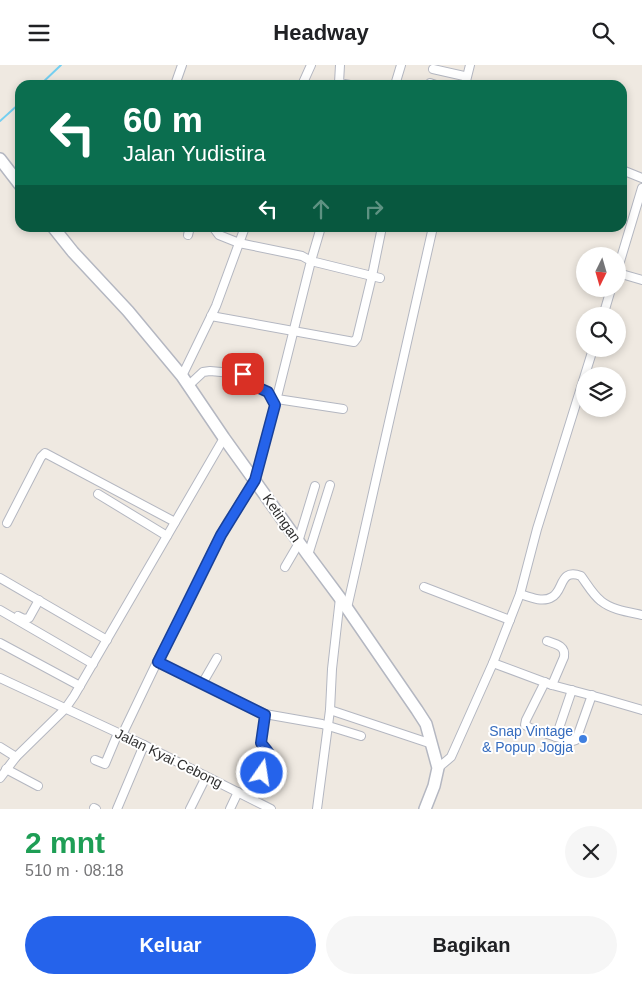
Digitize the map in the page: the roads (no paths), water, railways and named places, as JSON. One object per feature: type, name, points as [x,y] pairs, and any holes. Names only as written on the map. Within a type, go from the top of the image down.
[{"type":"street","points":[[176,80],[182,65]]},
{"type":"street","points":[[304,80],[310,65]]},
{"type":"street","points":[[339,80],[340,65]]},
{"type":"street","points":[[397,80],[401,65]]},
{"type":"street","points":[[466,80],[470,65]]},
{"type":"street","points":[[433,69],[464,76]]},
{"type":"street","points":[[0,159],[15,178]]},
{"type":"street","points":[[627,172],[642,178]]},
{"type":"street","points":[[624,247],[642,188]]},
{"type":"street","name":"Ketingan","points":[[58,232],[73,252],[128,311],[185,381],[340,598],[417,710],[426,725],[438,768],[434,786],[425,809]]},
{"type":"street","points":[[216,232],[219,235],[239,243],[302,256],[311,261],[376,277]]},
{"type":"street","points":[[185,381],[243,232]]},
{"type":"street","points":[[95,760],[105,764],[219,538],[255,480],[319,232]]},
{"type":"street","points":[[211,316],[354,341],[357,338],[376,277],[381,232]]},
{"type":"street","points":[[347,608],[432,232]]},
{"type":"street","points":[[626,275],[642,280]]},
{"type":"street","points":[[438,768],[451,757],[493,663],[520,595],[537,529],[591,357]]},
{"type":"street","points":[[185,381],[203,372],[210,371],[243,374],[248,378],[250,384],[268,392],[276,402],[342,409]]},
{"type":"street","points":[[0,778],[16,757],[65,709],[224,438]]},
{"type":"street","points":[[7,523],[41,457],[45,453],[176,522]]},
{"type":"street","points":[[308,555],[330,485]]},
{"type":"street","points":[[285,567],[299,543],[316,486]]},
{"type":"street","points":[[98,494],[167,536]]},
{"type":"street","points":[[520,595],[536,599],[551,598],[563,580],[568,575],[573,574],[581,576],[599,600],[606,605],[642,615]]},
{"type":"street","points":[[0,577],[107,640]]},
{"type":"street","points":[[424,587],[510,619]]},
{"type":"street","points":[[317,809],[330,710],[332,660],[340,598]]},
{"type":"street","points":[[0,608],[26,619],[29,618],[39,600]]},
{"type":"street","points":[[0,608],[93,663]]},
{"type":"street","points":[[547,641],[561,647],[565,652],[564,657],[526,720],[525,725],[556,737],[570,741],[576,740],[592,695]]},
{"type":"street","points":[[0,643],[80,686]]},
{"type":"street","points":[[202,684],[217,658]]},
{"type":"street","points":[[158,662],[265,715],[328,726],[361,736]]},
{"type":"street","points":[[493,663],[548,684],[642,710]]},
{"type":"street","name":"Jalan Kyai Cebong","points":[[0,678],[144,745],[253,799],[260,806],[271,809]]},
{"type":"street","points":[[556,737],[572,690]]},
{"type":"street","points":[[330,710],[432,744]]},
{"type":"street","points":[[253,799],[270,755],[261,743],[265,715]]},
{"type":"street","points":[[117,809],[144,745]]},
{"type":"street","points":[[0,747],[16,757]]},
{"type":"street","points":[[6,769],[38,785]]},
{"type":"street","points":[[190,809],[206,777]]},
{"type":"street","points":[[230,809],[238,792]]},
{"type":"waterway","points":[[45,80],[61,65]]},
{"type":"waterway","points":[[0,121],[15,108]]},
{"type":"place","name":"Snap Vintage & Popup Jogja","points":[[583,739]]}]
